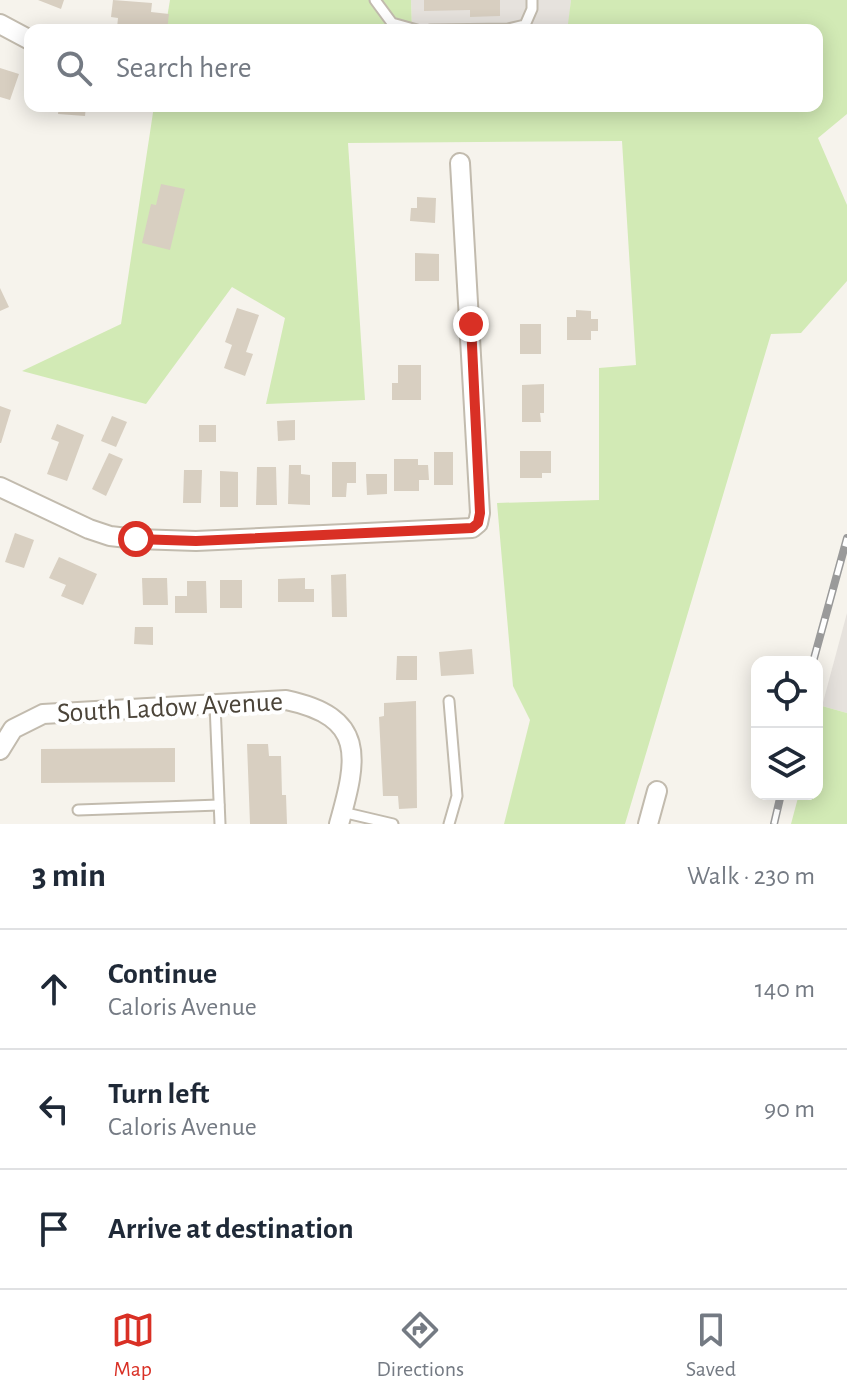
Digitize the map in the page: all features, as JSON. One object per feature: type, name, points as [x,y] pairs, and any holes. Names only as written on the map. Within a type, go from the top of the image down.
[{"type":"street","points":[[0,24],[24,37]]},
{"type":"street","points":[[0,487],[89,529],[110,536],[136,539],[196,541],[472,528],[478,523],[480,513],[460,163]]},
{"type":"street","name":"South Ladow Avenue","points":[[0,750],[13,729],[43,714],[286,700],[315,706],[340,722],[351,743],[350,786],[341,818]]},
{"type":"street","points":[[648,824],[657,791]]},
{"type":"lane","points":[[375,0],[396,24]]},
{"type":"lane","points":[[525,24],[532,0]]},
{"type":"lane","points":[[449,701],[457,796],[449,824]]},
{"type":"lane","points":[[215,704],[220,824]]},
{"type":"lane","points":[[78,810],[219,805]]},
{"type":"lane","points":[[341,818],[393,824]]},
{"type":"shaded area","points":[[411,0],[571,0],[569,24],[412,24]]},
{"type":"shaded area","points":[[847,613],[847,713],[823,706]]},
{"type":"green space","points":[[170,0],[411,0],[412,24],[166,24]]},
{"type":"green space","points":[[571,0],[847,0],[847,114],[818,138],[847,205],[847,281],[801,333],[771,334],[625,824],[504,824],[530,720],[513,686],[497,503],[599,500],[599,368],[636,365],[622,141],[348,143],[365,400],[266,404],[285,318],[232,287],[146,404],[22,371],[121,324],[153,112],[823,112],[823,24],[568,24]]},
{"type":"green space","points":[[823,706],[847,713],[847,824],[791,824],[797,800],[823,800]]},
{"type":"building","points":[[38,0],[64,0],[61,9]]},
{"type":"building","points":[[113,0],[152,3],[151,12],[169,14],[168,24],[117,24],[118,18],[111,17]]},
{"type":"building","points":[[424,0],[500,0],[500,16],[470,17],[470,10],[424,11]]},
{"type":"building","points":[[0,68],[19,74],[10,100],[0,97]]},
{"type":"building","points":[[58,112],[85,112],[85,116]]},
{"type":"building","points":[[161,184],[185,189],[170,250],[142,243],[151,204],[156,205]]},
{"type":"building","points":[[417,197],[436,198],[435,223],[410,221],[411,208],[417,208]]},
{"type":"building","points":[[415,253],[439,254],[439,281],[415,281]]},
{"type":"building","points":[[0,288],[9,307],[0,311]]},
{"type":"building","points":[[237,308],[259,315],[246,352],[253,354],[245,376],[224,368],[232,345],[225,342]]},
{"type":"building","points":[[576,310],[591,311],[591,319],[598,319],[598,331],[591,331],[591,340],[567,340],[567,317],[576,317]]},
{"type":"building","points":[[520,324],[541,324],[541,354],[520,354]]},
{"type":"building","points":[[398,365],[421,365],[421,400],[392,400],[392,383],[398,383]]},
{"type":"building","points":[[544,384],[541,422],[522,422],[522,385]]},
{"type":"building","points":[[0,406],[11,410],[1,443],[0,443]]},
{"type":"building","points":[[112,416],[127,422],[116,447],[101,441]]},
{"type":"building","points":[[295,420],[295,440],[278,441],[277,421]]},
{"type":"building","points":[[57,424],[84,435],[67,481],[47,474],[59,442],[51,439]]},
{"type":"building","points":[[199,425],[216,425],[216,442],[199,442]]},
{"type":"building","points":[[520,451],[551,451],[551,473],[542,473],[542,478],[520,478]]},
{"type":"building","points":[[434,452],[453,452],[453,485],[434,485]]},
{"type":"building","points":[[109,453],[123,459],[106,496],[92,489]]},
{"type":"building","points":[[394,459],[418,459],[418,465],[428,465],[429,480],[419,480],[419,491],[394,491]]},
{"type":"building","points":[[332,462],[356,462],[356,483],[347,483],[346,497],[332,497]]},
{"type":"building","points":[[289,465],[301,465],[301,474],[310,475],[310,505],[288,504]]},
{"type":"building","points":[[257,467],[276,467],[277,505],[256,505]]},
{"type":"building","points":[[184,470],[202,470],[201,503],[183,503]]},
{"type":"building","points":[[220,471],[238,472],[238,507],[220,507]]},
{"type":"building","points":[[366,474],[387,474],[387,494],[367,495]]},
{"type":"building","points":[[15,533],[34,540],[24,568],[5,562]]},
{"type":"building","points":[[59,557],[97,574],[83,605],[61,596],[66,585],[49,578]]},
{"type":"building","points":[[346,574],[347,617],[332,617],[331,575]]},
{"type":"building","points":[[142,578],[167,578],[168,605],[143,605]]},
{"type":"building","points":[[305,578],[305,589],[314,589],[314,602],[278,602],[278,579]]},
{"type":"building","points":[[220,580],[242,580],[242,608],[220,608]]},
{"type":"building","points":[[187,581],[206,581],[207,613],[175,613],[175,596],[187,596]]},
{"type":"building","points":[[135,627],[153,627],[153,645],[134,644]]},
{"type":"building","points":[[472,649],[474,674],[441,676],[439,652]]},
{"type":"building","points":[[397,656],[417,656],[417,680],[396,680]]},
{"type":"building","points":[[416,701],[417,808],[399,809],[398,796],[383,796],[379,717],[384,716],[384,703]]},
{"type":"building","points":[[247,744],[268,744],[269,756],[281,756],[282,795],[286,795],[287,824],[250,824]]},
{"type":"building","points":[[175,748],[175,782],[41,783],[41,749]]},
{"type":"railway","points":[[815,656],[847,538]]},
{"type":"railway","points":[[774,824],[780,800]]},
{"type":"route","points":[[136,539],[196,541],[472,528],[478,523],[480,513],[471,324]]}]
